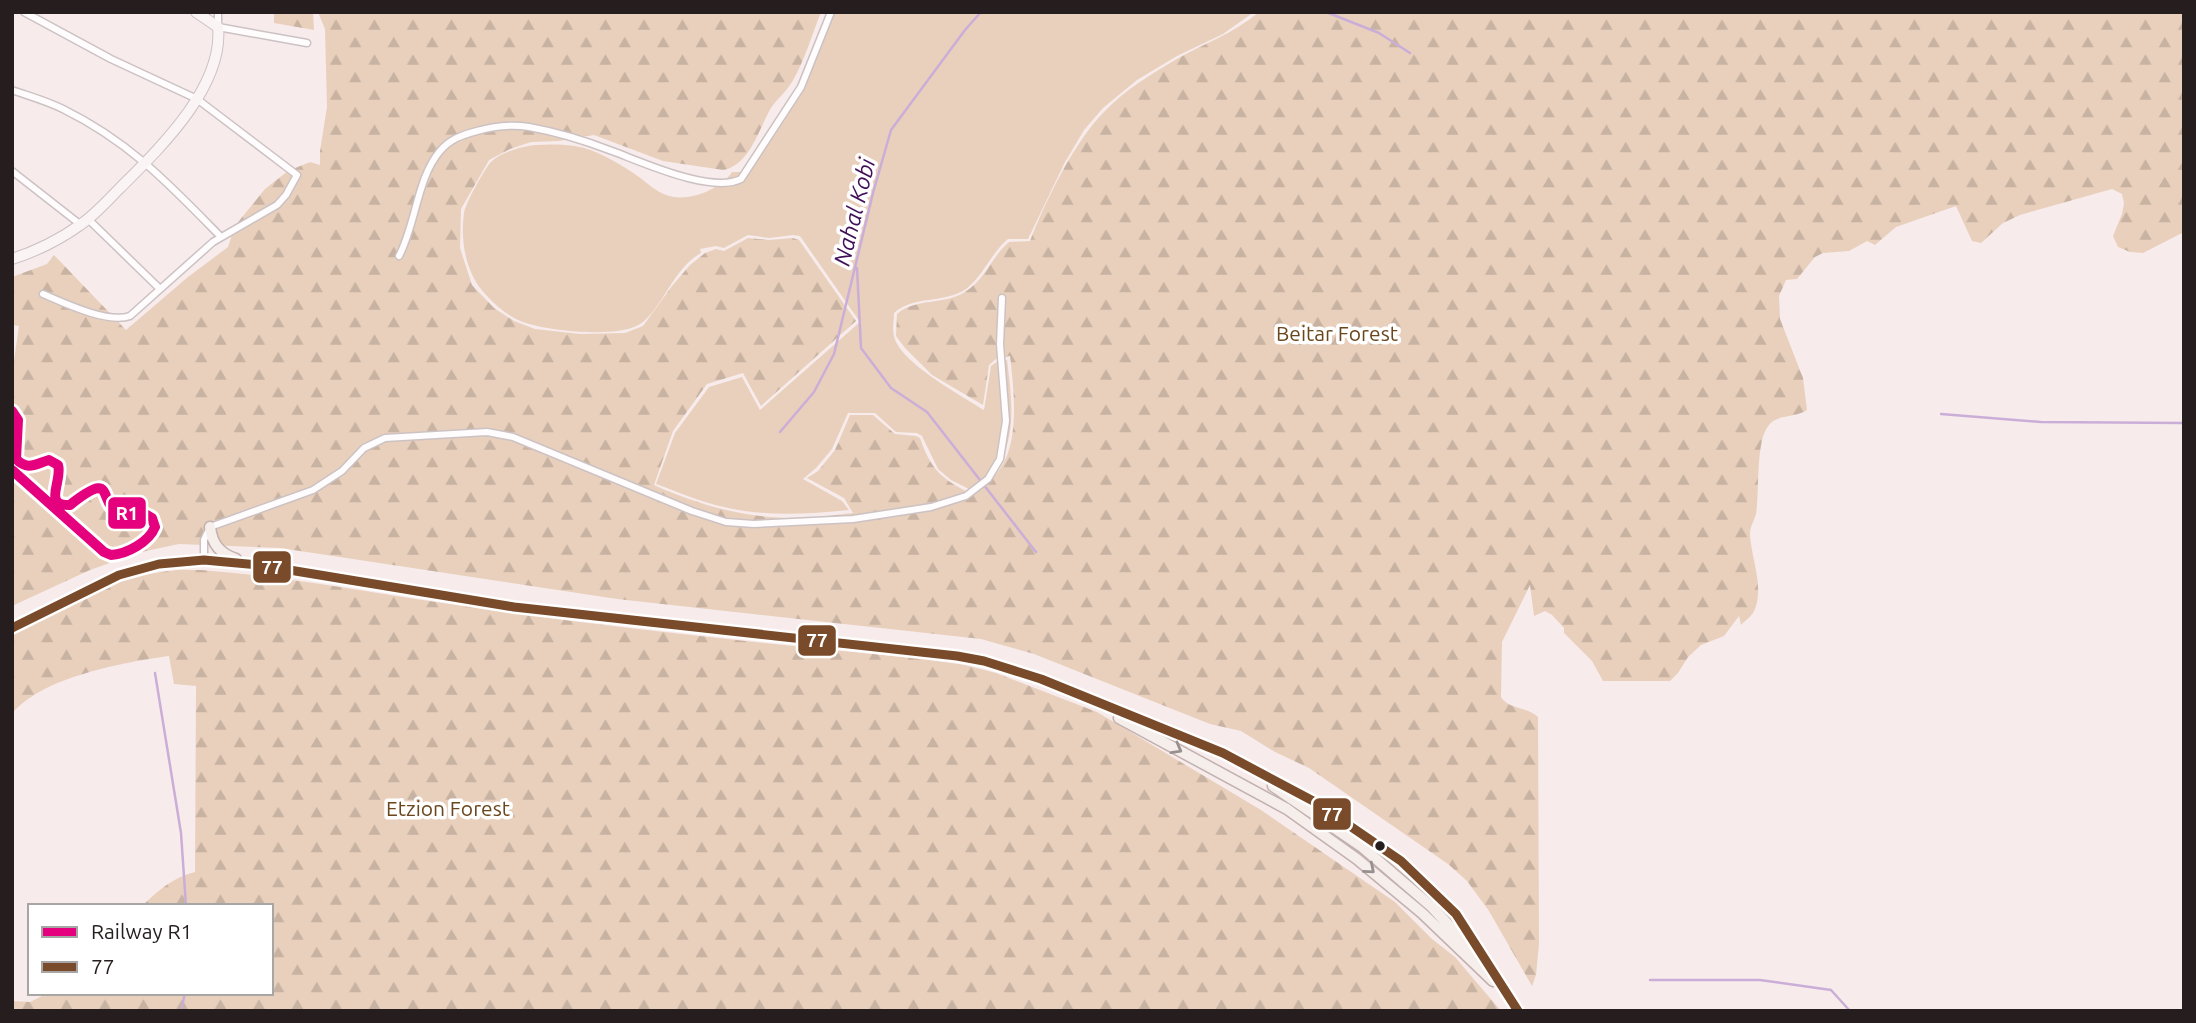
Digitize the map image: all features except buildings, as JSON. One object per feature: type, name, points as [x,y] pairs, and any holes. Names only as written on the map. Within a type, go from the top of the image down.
[{"type":"main road","points":[[210,527],[211,538],[222,552],[259,565]]},
{"type":"main road","points":[[12,628],[119,575],[159,564],[204,560],[259,565],[514,607],[957,656],[1032,676],[1223,753],[1361,846],[1432,907],[1494,973],[1518,1011]]},
{"type":"main road","points":[[1074,693],[1287,809],[1357,859],[1413,905],[1509,997]]},
{"type":"street","points":[[24,12],[111,60],[197,99],[297,175],[277,205],[221,237],[159,288],[130,316],[118,319],[69,305],[43,294]]},
{"type":"street","points":[[197,12],[218,27],[307,43]]},
{"type":"street","points":[[12,258],[57,240],[85,222],[146,162],[197,99],[209,76],[220,45],[218,12]]},
{"type":"street","points":[[399,256],[409,239],[432,163],[440,151],[460,136],[498,125],[528,127],[699,180],[733,183],[740,179],[801,87],[831,12]]},
{"type":"street","points":[[12,90],[61,107],[113,137],[146,162],[221,237]]},
{"type":"street","points":[[12,171],[85,222],[159,288]]},
{"type":"street","points":[[204,560],[204,540],[210,527],[313,490],[342,471],[364,448],[385,438],[487,432],[513,437],[692,511],[726,522],[754,524],[853,519],[931,507],[965,496],[988,479],[1000,459],[1006,421],[1000,344],[1002,298]]},
{"type":"green space","points":[[274,12],[313,12],[314,30],[274,23]]},
{"type":"green space","name":"Beitar Forest","points":[[318,12],[821,12],[792,82],[771,108],[753,145],[732,167],[723,170],[663,161],[594,135],[531,142],[489,160],[461,209],[460,248],[472,285],[494,308],[514,321],[535,329],[580,334],[625,333],[643,326],[672,286],[690,265],[705,253],[716,249],[724,251],[748,238],[799,240],[856,321],[761,406],[743,373],[707,384],[673,431],[654,485],[688,499],[758,516],[801,518],[853,513],[844,498],[807,478],[818,471],[835,450],[850,415],[873,415],[895,434],[920,438],[937,470],[966,491],[987,482],[998,471],[1006,457],[1014,423],[1010,356],[996,359],[989,365],[983,405],[932,375],[905,348],[896,336],[897,314],[912,306],[948,299],[965,292],[978,281],[1009,242],[1030,241],[1052,190],[1072,155],[1105,111],[1147,77],[1228,33],[1259,12],[2184,12],[2184,232],[2143,253],[2118,247],[2113,236],[2124,203],[2122,194],[2112,189],[2020,215],[2003,223],[1981,243],[1972,241],[1956,206],[1896,227],[1875,245],[1867,241],[1849,251],[1823,253],[1815,257],[1797,279],[1786,280],[1779,296],[1780,319],[1803,378],[1807,410],[1773,422],[1765,432],[1762,442],[1756,514],[1750,534],[1758,581],[1753,613],[1741,625],[1739,616],[1724,636],[1701,645],[1670,681],[1603,681],[1592,661],[1564,633],[1564,628],[1552,615],[1545,611],[1534,616],[1530,585],[1502,642],[1501,697],[1509,704],[1538,717],[1539,944],[1536,975],[1532,986],[1489,911],[1467,881],[1448,864],[1309,768],[1275,752],[1241,731],[1210,724],[1034,654],[981,639],[617,599],[280,548],[179,544],[141,552],[90,570],[12,606],[12,374],[19,326],[12,325],[12,277],[47,264],[54,255],[126,330],[228,247],[235,226],[265,189],[288,171],[310,162],[320,165],[327,107],[325,29]]},
{"type":"green space","points":[[835,12],[1254,12],[1223,34],[1177,56],[1137,80],[1103,108],[1084,130],[1064,164],[1028,239],[1008,239],[978,277],[957,294],[919,301],[894,313],[894,336],[907,357],[933,378],[984,410],[991,366],[998,361],[1007,360],[1011,406],[1009,437],[998,465],[986,479],[969,489],[951,480],[938,469],[922,436],[917,433],[896,432],[875,413],[848,413],[832,449],[803,479],[842,501],[849,510],[771,513],[724,507],[656,484],[675,433],[709,387],[742,377],[760,410],[860,322],[800,236],[769,238],[748,235],[724,248],[716,246],[700,249],[701,253],[683,268],[655,309],[640,324],[615,331],[578,332],[542,327],[516,319],[490,299],[480,288],[469,268],[463,235],[464,213],[484,171],[495,158],[506,152],[531,146],[565,145],[593,151],[623,166],[659,192],[674,197],[702,193],[720,184],[732,172],[745,172],[773,136],[797,96]]},
{"type":"green space","name":"Etzion Forest","points":[[173,570],[201,570],[302,581],[583,622],[923,659],[996,673],[1097,712],[1261,810],[1395,902],[1432,939],[1455,957],[1501,1011],[12,1011],[12,1001],[30,1002],[44,995],[273,995],[273,904],[144,904],[166,885],[195,872],[196,686],[174,684],[169,656],[108,667],[63,681],[25,701],[12,714],[12,633],[107,586]]},
{"type":"waterway","name":"Nahal Kobi","points":[[780,432],[814,392],[834,354],[891,130],[981,12]]},
{"type":"waterway","points":[[1326,12],[1379,33],[1410,53]]},
{"type":"waterway","points":[[857,268],[861,348],[891,388],[927,412],[1036,552]]},
{"type":"waterway","points":[[1941,414],[2041,422],[2184,423]]},
{"type":"waterway","points":[[155,673],[181,833],[186,904]]},
{"type":"waterway","points":[[1650,980],[1760,980],[1831,990],[1850,1011]]},
{"type":"waterway","points":[[181,1011],[185,995]]},
{"type":"rail line","name":"R1","points":[[12,411],[18,420],[16,459],[28,466],[49,460],[58,465],[55,491],[57,501],[70,505],[85,494],[101,489],[113,508],[120,512],[147,515],[152,518],[155,527],[148,538],[137,546],[111,555],[104,552],[12,470]]},
{"type":"transit line","name":"77","points":[[12,628],[119,575],[159,564],[204,560],[259,565],[514,607],[984,661],[1041,679],[1223,753],[1315,802],[1401,861],[1456,914],[1518,1011]]}]
